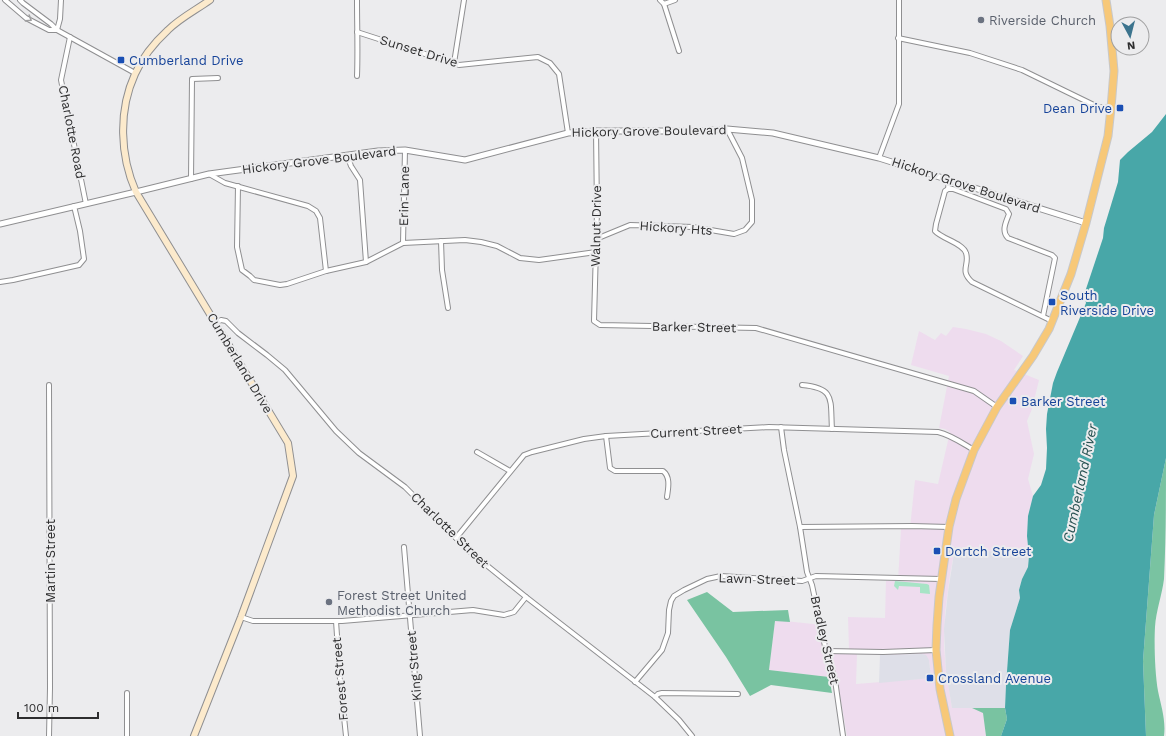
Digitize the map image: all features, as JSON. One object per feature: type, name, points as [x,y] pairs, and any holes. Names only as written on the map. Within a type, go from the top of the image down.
[{"type":"highway","points":[[950,736],[938,677],[936,650],[941,579],[949,528],[956,499],[974,450],[997,407],[1032,356],[1048,329],[1071,274],[1086,223],[1108,136],[1112,108],[1114,71],[1106,0]]},
{"type":"main road","name":"Cumberland Drive","points":[[194,736],[241,617],[293,476],[288,443],[136,192],[129,174],[125,154],[123,137],[126,104],[135,73],[152,47],[175,23],[210,0]]},
{"type":"street","points":[[5,0],[26,18],[49,30],[56,30]]},
{"type":"street","points":[[20,0],[23,4],[51,24],[56,30],[135,73]]},
{"type":"street","points":[[56,30],[60,19],[61,0]]},
{"type":"street","points":[[357,0],[358,76]]},
{"type":"street","points":[[454,63],[464,0]]},
{"type":"street","points":[[660,0],[664,4],[679,51]]},
{"type":"street","points":[[664,4],[675,0]]},
{"type":"street","points":[[879,158],[899,104],[899,0]]},
{"type":"street","name":"Sunset Drive","points":[[357,32],[459,65],[538,57],[550,63],[558,74],[568,133]]},
{"type":"street","name":"Charlotte Road","points":[[70,37],[62,80],[86,204]]},
{"type":"street","points":[[898,38],[970,53],[1022,70],[1098,107],[1112,108]]},
{"type":"street","points":[[191,178],[192,79],[218,78]]},
{"type":"street","name":"Hickory Grove Boulevard","points":[[0,224],[209,174],[347,155],[378,151],[405,150],[465,160],[568,133],[596,131],[700,131],[727,128],[773,133],[879,158],[1086,223]]},
{"type":"street","name":"Hickory Hts","points":[[596,239],[630,225],[693,227],[734,234],[745,230],[752,222],[752,200],[742,158],[727,128]]},
{"type":"street","name":"Walnut Drive","points":[[594,321],[596,252],[596,131]]},
{"type":"street","name":"Erin Lane","points":[[403,243],[405,150]]},
{"type":"street","points":[[347,155],[350,166],[360,180],[366,262]]},
{"type":"street","points":[[209,174],[225,183],[308,206],[316,211],[320,218],[326,271]]},
{"type":"street","points":[[949,180],[948,189],[945,191],[935,231],[939,235],[962,248],[966,253],[965,274],[972,282],[1052,321]]},
{"type":"street","points":[[238,186],[237,247],[242,270],[254,280],[280,286],[326,271],[366,262],[403,243],[465,240],[497,246],[520,258],[539,260],[596,252]]},
{"type":"street","points":[[948,189],[952,189],[1006,209],[1009,214],[1004,230],[1008,238],[1052,255],[1055,258],[1043,316]]},
{"type":"street","points":[[0,282],[79,265],[84,259],[80,231],[74,206]]},
{"type":"street","points":[[441,241],[442,270],[448,308]]},
{"type":"street","name":"Charlotte Street","points":[[216,323],[221,320],[226,321],[238,333],[285,370],[336,431],[359,453],[410,492],[469,551],[655,697],[679,720],[692,736]]},
{"type":"street","name":"Barker Street","points":[[594,321],[600,325],[756,328],[974,391],[997,407]]},
{"type":"street","points":[[802,384],[818,387],[826,392],[830,402],[832,429]]},
{"type":"street","name":"Martin Street","points":[[49,385],[49,736]]},
{"type":"street","name":"Current Street","points":[[456,538],[510,472],[528,453],[588,438],[781,427],[938,432],[954,438],[974,450]]},
{"type":"street","name":"Bradley Street","points":[[781,427],[807,572],[812,585],[826,651],[835,680],[843,736]]},
{"type":"street","points":[[606,436],[610,468],[615,471],[666,472],[668,477],[667,497]]},
{"type":"street","points":[[477,452],[510,472]]},
{"type":"street","points":[[800,527],[912,526],[949,528]]},
{"type":"street","name":"King Street","points":[[404,548],[420,736]]},
{"type":"street","name":"Lawn Street","points":[[635,682],[662,650],[668,633],[670,604],[674,596],[679,592],[707,579],[721,576],[802,581],[816,576],[941,579]]},
{"type":"street","points":[[241,617],[253,621],[336,621],[473,610],[498,614],[510,614],[519,608],[526,597]]},
{"type":"street","name":"Forest Street","points":[[336,621],[346,736]]},
{"type":"street","points":[[826,651],[883,652],[936,650]]},
{"type":"street","points":[[127,736],[128,693]]},
{"type":"street","points":[[655,697],[662,693],[738,694]]},
{"type":"shaded area","points":[[953,327],[986,334],[1001,341],[1023,356],[1014,370],[1039,380],[1032,409],[1027,421],[1034,454],[1028,479],[1033,496],[1028,516],[1027,536],[1029,556],[955,547],[950,575],[945,613],[944,645],[946,672],[952,708],[972,708],[983,712],[986,736],[847,736],[837,678],[769,670],[775,620],[823,625],[829,647],[849,649],[848,617],[885,618],[886,581],[898,581],[901,529],[910,528],[915,480],[938,484],[950,432],[939,428],[949,376],[911,365],[919,331],[935,340],[941,333],[946,336]],"holes":[[[857,654],[922,654],[929,660],[931,678],[856,684]]]},
{"type":"shaded area","points":[[955,547],[1029,556],[1028,567],[1022,579],[1019,590],[1020,598],[1010,630],[1005,708],[952,708],[946,672],[944,629]]},
{"type":"shaded area","points":[[880,655],[926,655],[929,660],[931,678],[879,683]]},
{"type":"green space","points":[[1166,458],[1166,534],[1164,579],[1155,627],[1155,668],[1163,713],[1164,736],[1146,736],[1143,661],[1154,515]]},
{"type":"green space","points":[[895,581],[927,584],[929,585],[930,594],[920,593],[920,587],[899,586],[898,590],[894,586]]},
{"type":"green space","points":[[707,592],[733,612],[788,610],[790,622],[775,621],[769,670],[829,677],[832,693],[771,685],[750,696],[726,657],[687,600]]},
{"type":"green space","points":[[972,708],[1005,708],[1007,719],[1001,736],[986,736],[983,713]]},
{"type":"water","name":"Cumberland River","points":[[1166,114],[1166,458],[1154,515],[1143,661],[1146,736],[1001,736],[1007,719],[1005,708],[1010,630],[1020,598],[1019,590],[1022,579],[1028,567],[1028,516],[1033,496],[1041,485],[1046,469],[1047,414],[1053,383],[1086,303],[1084,295],[1103,238],[1104,228],[1118,182],[1120,160],[1152,132]]},
{"type":"place","name":"Riverside Church","points":[[981,20]]},
{"type":"place","name":"Cumberland Drive","points":[[121,60]]},
{"type":"place","name":"Dean Drive","points":[[1120,108]]},
{"type":"place","name":"South Riverside Drive","points":[[1052,302]]},
{"type":"place","name":"Barker Street","points":[[1013,401]]},
{"type":"place","name":"Dortch Street","points":[[937,551]]},
{"type":"place","name":"Forest Street United Methodist Church","points":[[329,602]]},
{"type":"place","name":"Crossland Avenue","points":[[930,678]]}]
